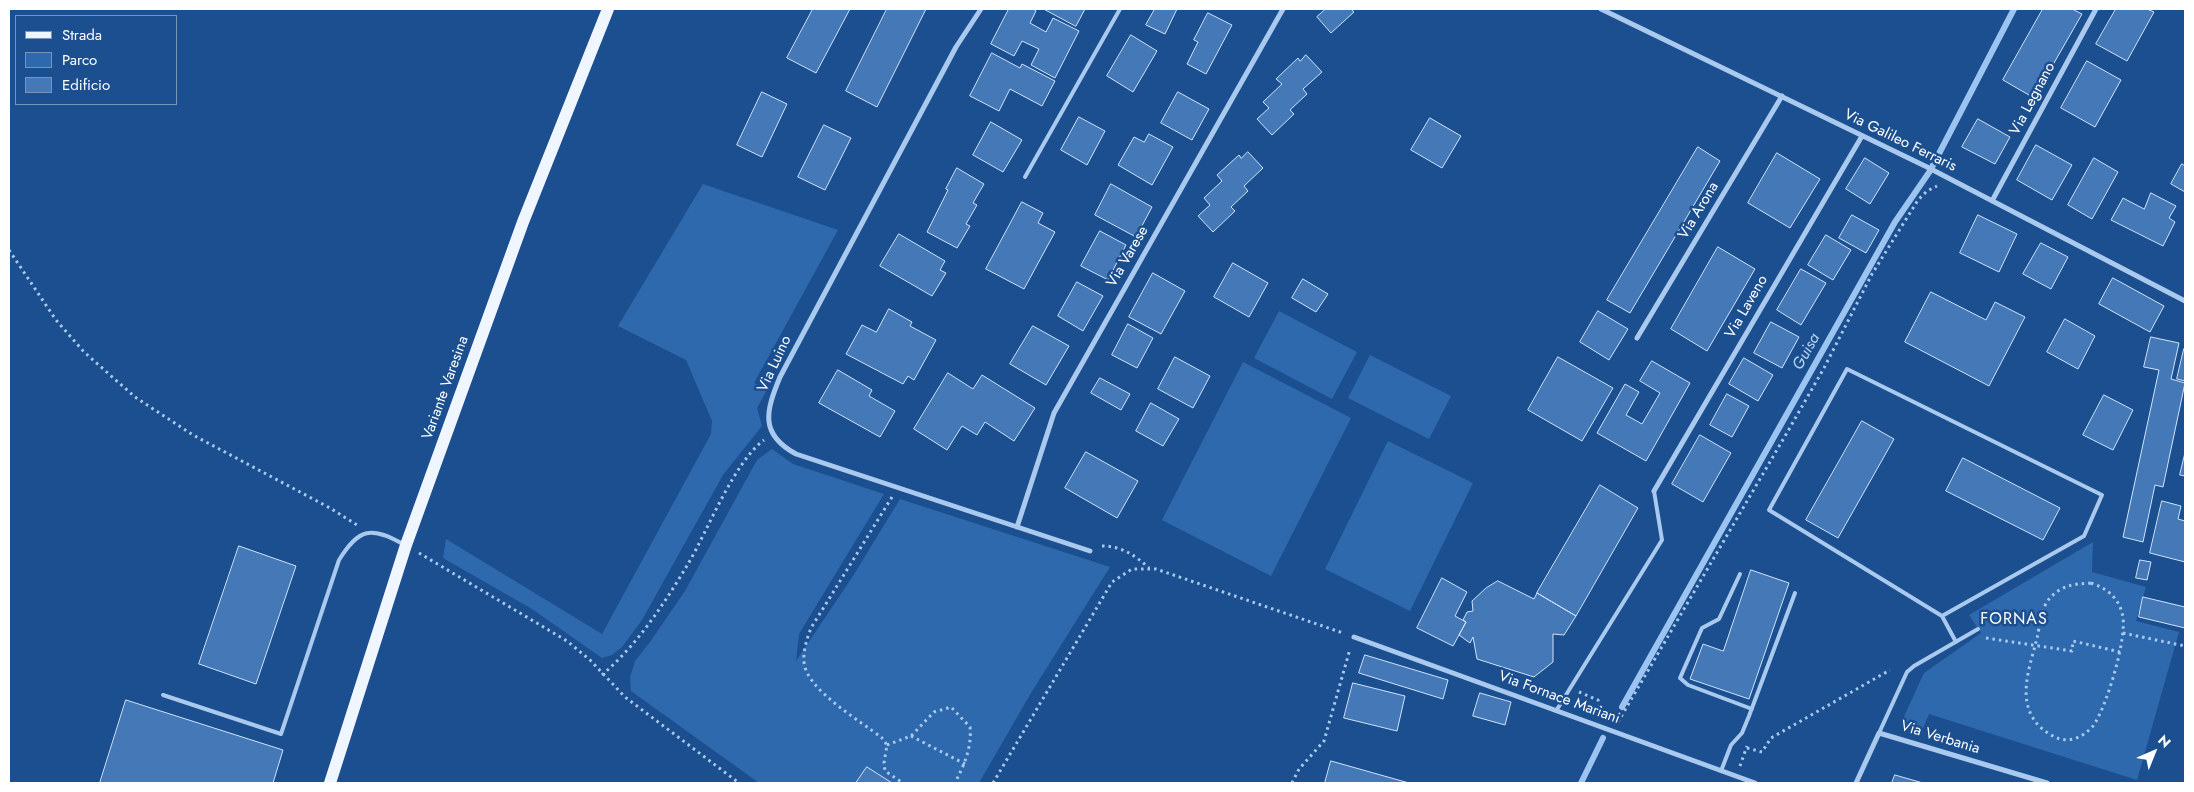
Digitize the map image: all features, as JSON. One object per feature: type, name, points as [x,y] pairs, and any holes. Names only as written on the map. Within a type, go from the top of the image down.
[{"type":"main road","name":"Variante Varesina","points":[[330,783],[406,545],[523,222],[608,9]]},
{"type":"street","name":"Via Luino","points":[[772,434],[768,424],[769,408],[780,377],[956,47],[981,9]]},
{"type":"street","name":"Via Varese","points":[[1017,527],[1054,413],[1283,9]]},
{"type":"street","name":"Via Galileo Ferraris","points":[[1601,9],[1926,167],[2185,301]]},
{"type":"street","name":"Via Legnano","points":[[1992,201],[2096,9]]},
{"type":"street","name":"Via Arona","points":[[1637,338],[1782,96]]},
{"type":"street","name":"Via Laveno","points":[[1654,492],[1862,136]]},
{"type":"street","points":[[772,434],[786,448],[796,454],[1090,551]]},
{"type":"street","name":"Via Fornace Mariani","points":[[1354,637],[1755,783]]},
{"type":"street","name":"Via Verbania","points":[[1856,783],[1879,733],[2047,783]]},
{"type":"lane","points":[[1025,177],[1120,9]]},
{"type":"lane","points":[[1942,616],[2084,536],[2102,495],[1847,369],[1769,510],[1942,616],[1956,642]]},
{"type":"lane","points":[[1556,710],[1662,540],[1654,492]]},
{"type":"lane","points":[[163,695],[281,734],[339,560],[349,544],[366,532],[383,533],[406,545]]},
{"type":"lane","points":[[1740,574],[1719,619],[1702,628],[1680,678],[1688,685],[1752,709]]},
{"type":"lane","points":[[1721,771],[1730,745],[1742,733],[1752,709],[1795,593]]},
{"type":"lane","points":[[1879,733],[1907,672],[1978,629]]},
{"type":"path","points":[[1613,731],[1811,392],[1872,274],[1918,200],[1928,190],[1950,179]]},
{"type":"path","points":[[9,250],[56,320],[84,352],[135,397],[193,435],[352,520],[366,532]]},
{"type":"path","points":[[602,675],[625,655],[641,636],[688,564],[743,464],[758,444],[772,434]]},
{"type":"path","points":[[898,488],[811,628],[804,648],[804,664],[809,678],[822,693],[882,738],[887,745],[884,763],[885,771],[902,783]]},
{"type":"path","points":[[406,545],[567,641],[590,660],[602,675],[625,697],[739,783]]},
{"type":"path","points":[[1090,551],[1098,546],[1118,548],[1140,559],[1149,569]]},
{"type":"path","points":[[992,783],[1112,582],[1132,569],[1156,569],[1354,637],[1324,741],[1299,769],[1292,783]]},
{"type":"path","points":[[2091,583],[2102,587],[2118,602],[2123,615],[2120,652],[2102,710],[2094,724],[2079,738],[2069,740],[2058,738],[2045,731],[2028,710],[2026,700],[2027,682],[2036,645],[2048,600],[2060,588],[2072,584],[2091,583]]},
{"type":"path","points":[[2122,633],[2185,646]]},
{"type":"path","points":[[1980,638],[2072,651],[2073,641],[2120,652]]},
{"type":"path","points":[[1747,748],[1762,752],[1771,738],[1890,670]]},
{"type":"path","points":[[1570,689],[1598,700],[1601,711],[1596,725]]},
{"type":"path","points":[[887,745],[911,736],[934,712],[951,707],[970,727],[971,742],[965,764],[955,783]]},
{"type":"path","points":[[911,736],[965,764]]},
{"type":"green space","points":[[703,184],[838,230],[754,383],[768,388],[757,408],[762,426],[723,475],[642,620],[622,647],[612,655],[602,658],[532,609],[443,558],[446,539],[602,634],[711,434],[712,421],[686,360],[618,326]]},
{"type":"green space","points":[[1279,311],[1357,352],[1332,399],[1254,358]]},
{"type":"green space","points":[[1370,355],[1451,396],[1429,439],[1348,398]]},
{"type":"green space","points":[[1243,362],[1351,418],[1271,576],[1162,520]]},
{"type":"green space","points":[[1388,441],[1473,483],[1410,611],[1325,569]]},
{"type":"green space","points":[[772,449],[793,464],[884,494],[799,634],[796,661],[853,576],[900,499],[1110,567],[1031,693],[979,783],[759,783],[631,691],[630,677],[635,661],[685,591],[757,460]]},
{"type":"green space","points":[[2093,542],[2092,572],[2146,587],[2136,621],[2179,632],[2137,780],[1929,714],[1921,733],[1910,730],[1901,723],[1924,673],[1981,633],[1969,615]]},
{"type":"building","points":[[813,9],[850,9],[816,73],[787,58]]},
{"type":"building","points":[[887,9],[926,9],[877,107],[846,91]]},
{"type":"building","points":[[1009,9],[1033,9],[1036,11],[1030,23],[1046,32],[1053,18],[1079,31],[1055,78],[1031,65],[1039,49],[1022,41],[1014,56],[991,44]]},
{"type":"building","points":[[1044,9],[1085,9],[1076,26]]},
{"type":"building","points":[[1155,9],[1177,9],[1165,34],[1146,25]]},
{"type":"building","points":[[1326,9],[1351,9],[1354,12],[1331,33],[1317,17]]},
{"type":"building","points":[[2043,9],[2072,9],[2082,14],[2034,98],[2003,80]]},
{"type":"building","points":[[2116,9],[2147,9],[2154,12],[2127,61],[2096,44]]},
{"type":"building","points":[[1208,13],[1232,25],[1206,74],[1187,64],[1198,42],[1194,40]]},
{"type":"building","points":[[1131,35],[1157,51],[1133,92],[1107,76]]},
{"type":"building","points":[[992,53],[1020,68],[1022,64],[1055,81],[1042,106],[1010,89],[999,111],[970,96]]},
{"type":"building","points":[[1306,55],[1322,72],[1303,89],[1307,94],[1290,110],[1294,114],[1272,135],[1257,119],[1269,108],[1263,102],[1282,84],[1276,79],[1298,58],[1300,61]]},
{"type":"building","points":[[2087,61],[2121,80],[2095,127],[2061,108]]},
{"type":"building","points":[[762,92],[787,104],[762,157],[737,145]]},
{"type":"building","points":[[1178,92],[1209,109],[1192,140],[1161,123]]},
{"type":"building","points":[[1079,117],[1105,131],[1087,165],[1061,150]]},
{"type":"building","points":[[1430,118],[1461,136],[1442,168],[1411,150]]},
{"type":"building","points":[[1978,119],[2010,137],[1995,164],[1962,147]]},
{"type":"building","points":[[991,122],[1022,140],[1003,172],[973,155]]},
{"type":"building","points":[[824,125],[851,138],[825,190],[798,177]]},
{"type":"building","points":[[1149,134],[1173,147],[1152,185],[1118,165],[1134,137],[1144,142]]},
{"type":"building","points":[[2036,145],[2072,165],[2052,200],[2017,180]]},
{"type":"building","points":[[1698,147],[1720,161],[1630,313],[1607,300]]},
{"type":"building","points":[[1248,152],[1263,168],[1244,186],[1248,191],[1231,207],[1235,211],[1213,232],[1198,216],[1210,205],[1204,198],[1222,181],[1217,175],[1239,155],[1241,158]]},
{"type":"building","points":[[1777,153],[1820,179],[1790,228],[1748,203]]},
{"type":"building","points":[[1865,158],[1889,173],[1870,204],[1846,189]]},
{"type":"building","points":[[2094,158],[2118,172],[2092,219],[2068,205]]},
{"type":"building","points":[[2182,164],[2185,166],[2185,192],[2171,184]]},
{"type":"building","points":[[957,168],[984,184],[973,203],[977,205],[966,224],[970,226],[957,248],[927,232]]},
{"type":"building","points":[[1111,184],[1152,207],[1136,237],[1095,215]]},
{"type":"building","points":[[2151,193],[2176,206],[2169,218],[2175,222],[2163,246],[2111,220],[2123,198],[2144,209]]},
{"type":"building","points":[[1022,202],[1043,213],[1038,223],[1055,232],[1024,289],[986,269]]},
{"type":"building","points":[[1852,215],[1879,230],[1866,253],[1839,238]]},
{"type":"building","points":[[1978,215],[2017,234],[1999,272],[1960,253]]},
{"type":"building","points":[[1100,231],[1126,245],[1108,280],[1081,266]]},
{"type":"building","points":[[899,234],[945,261],[940,270],[946,273],[932,296],[880,266]]},
{"type":"building","points":[[1826,235],[1851,250],[1833,280],[1808,265]]},
{"type":"building","points":[[2041,243],[2068,257],[2051,289],[2023,274]]},
{"type":"building","points":[[1718,247],[1755,269],[1707,351],[1671,329]]},
{"type":"building","points":[[1233,263],[1268,283],[1249,317],[1214,297]]},
{"type":"building","points":[[1801,269],[1826,283],[1801,325],[1777,310]]},
{"type":"building","points":[[1153,273],[1185,291],[1161,334],[1129,317]]},
{"type":"building","points":[[2113,278],[2164,306],[2150,332],[2099,304]]},
{"type":"building","points":[[1303,279],[1328,294],[1316,312],[1292,298]]},
{"type":"building","points":[[1077,282],[1103,296],[1083,331],[1058,316]]},
{"type":"building","points":[[1931,292],[1986,320],[1995,302],[2025,317],[1989,386],[1905,342]]},
{"type":"building","points":[[889,309],[912,322],[910,326],[936,340],[914,380],[908,376],[903,384],[846,354],[862,325],[876,332]]},
{"type":"building","points":[[1598,311],[1628,329],[1609,360],[1580,342]]},
{"type":"building","points":[[2065,319],[2095,336],[2078,369],[2047,352]]},
{"type":"building","points":[[1771,322],[1799,337],[1782,368],[1754,353]]},
{"type":"building","points":[[1128,324],[1153,338],[1137,368],[1112,355]]},
{"type":"building","points":[[1033,326],[1069,346],[1046,385],[1010,364]]},
{"type":"building","points":[[2151,337],[2179,343],[2171,379],[2185,383],[2163,487],[2155,485],[2143,542],[2123,537],[2159,370],[2144,367]]},
{"type":"building","points":[[2185,350],[2185,381],[2177,379]]},
{"type":"building","points":[[1175,357],[1210,376],[1193,408],[1158,389]]},
{"type":"building","points":[[1558,357],[1613,388],[1582,441],[1528,410]]},
{"type":"building","points":[[1744,358],[1773,375],[1758,401],[1729,384]]},
{"type":"building","points":[[1652,361],[1690,383],[1646,461],[1597,433],[1625,384],[1639,392],[1626,415],[1642,424],[1660,393],[1640,381]]},
{"type":"building","points":[[838,370],[872,390],[869,396],[895,411],[880,437],[819,403]]},
{"type":"building","points":[[948,373],[973,389],[982,375],[1035,408],[1014,441],[985,422],[977,435],[962,426],[947,450],[914,429]]},
{"type":"building","points":[[1100,378],[1130,394],[1121,410],[1091,393]]},
{"type":"building","points":[[1727,394],[1749,406],[1732,437],[1710,425]]},
{"type":"building","points":[[2104,395],[2133,410],[2113,450],[2083,435]]},
{"type":"building","points":[[1151,403],[1179,419],[1163,446],[1136,431]]},
{"type":"building","points":[[1862,421],[1894,439],[1838,538],[1806,520]]},
{"type":"building","points":[[1700,435],[1731,453],[1703,502],[1672,484]]},
{"type":"building","points":[[1086,452],[1138,481],[1117,518],[1065,488]]},
{"type":"building","points":[[2185,453],[2185,476],[2180,475]]},
{"type":"building","points":[[1963,458],[2060,508],[2043,540],[1946,491]]},
{"type":"building","points":[[1600,485],[1638,508],[1576,616],[1537,593]]},
{"type":"building","points":[[2162,501],[2181,506],[2178,519],[2185,521],[2185,562],[2150,553]]},
{"type":"building","points":[[239,546],[296,566],[256,684],[199,664]]},
{"type":"building","points":[[2140,560],[2151,562],[2147,580],[2136,578]]},
{"type":"building","points":[[1751,570],[1789,583],[1749,699],[1690,679],[1703,644],[1723,651]]},
{"type":"building","points":[[1442,578],[1467,592],[1455,616],[1466,622],[1453,646],[1417,628]]},
{"type":"building","points":[[1498,581],[1534,599],[1537,593],[1576,616],[1564,635],[1553,634],[1553,662],[1534,677],[1477,659],[1473,637],[1470,643],[1459,635],[1466,622],[1463,620],[1467,612],[1473,611],[1472,601],[1486,588]]},
{"type":"building","points":[[2143,597],[2185,607],[2185,628],[2139,617]]},
{"type":"building","points":[[1365,655],[1448,680],[1443,699],[1359,673]]},
{"type":"building","points":[[1353,683],[1405,696],[1397,731],[1344,718]]},
{"type":"building","points":[[1480,693],[1511,702],[1505,725],[1473,716]]},
{"type":"building","points":[[126,700],[283,750],[273,783],[100,783]]},
{"type":"building","points":[[1331,761],[1409,783],[1325,783]]},
{"type":"building","points":[[867,767],[892,783],[856,783]]},
{"type":"building","points":[[1895,775],[1923,783],[1892,783]]},
{"type":"waterway","name":"Guisa","points":[[1622,707],[1895,222],[1930,171],[2014,9]]},
{"type":"waterway","name":"Guisa","points":[[1581,783],[1603,738]]},
{"type":"district","name":"FORNAS","points":[[2014,620]]}]
